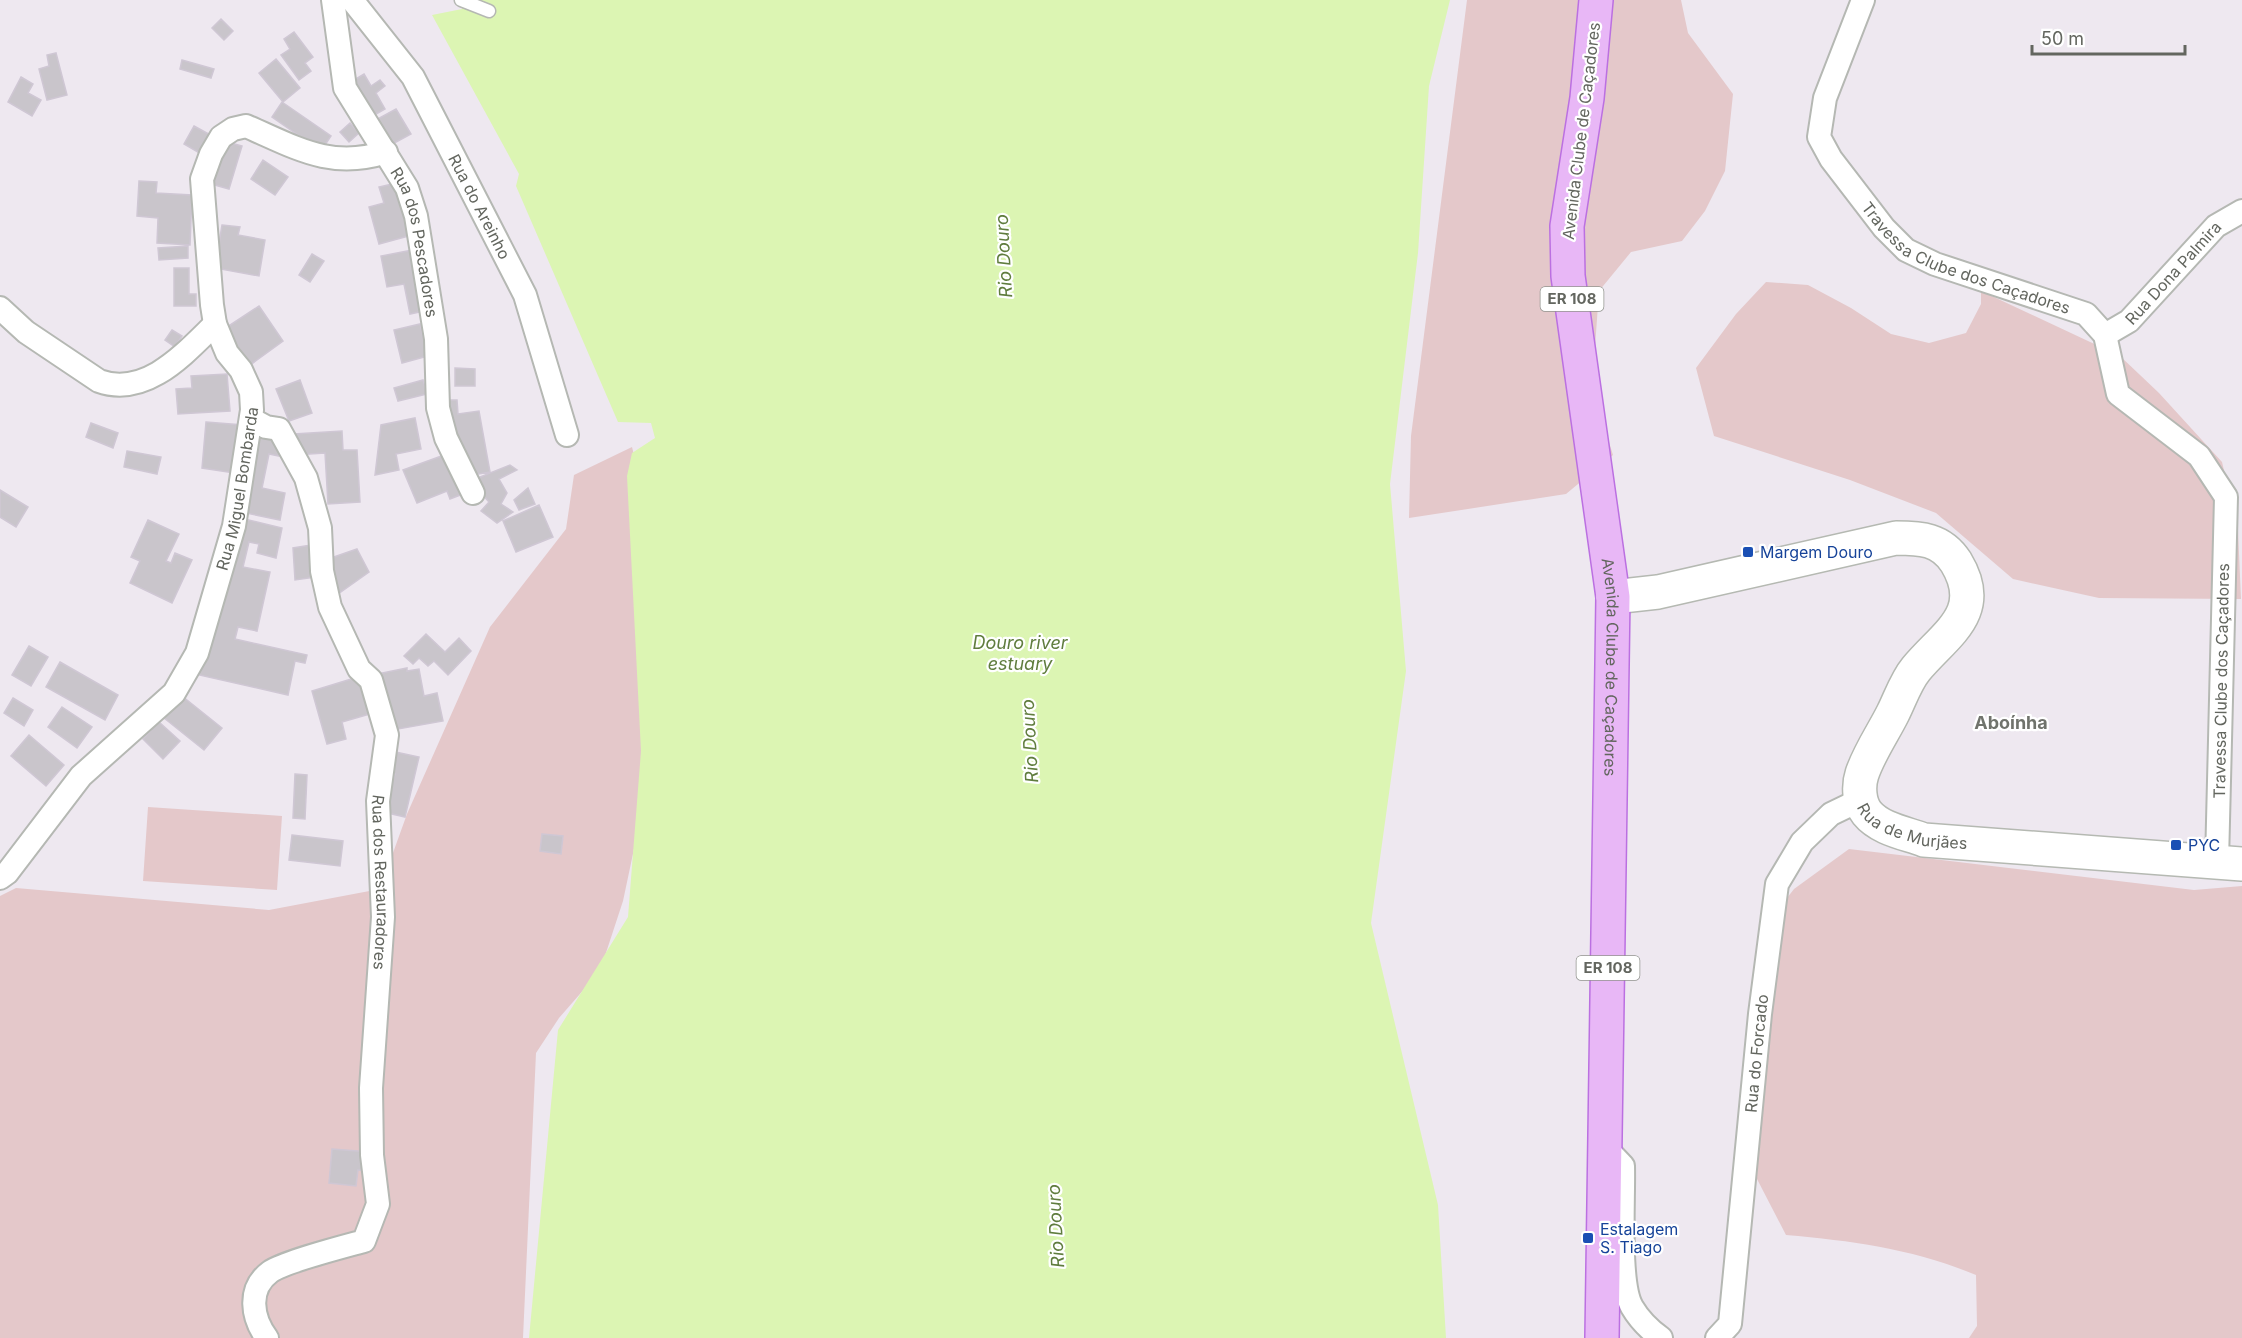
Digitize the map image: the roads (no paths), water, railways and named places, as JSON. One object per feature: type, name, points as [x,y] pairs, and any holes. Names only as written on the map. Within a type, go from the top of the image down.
[{"type":"main road","name":"Avenida Clube de Caçadores","points":[[1596,0],[1587,98],[1567,226],[1569,276],[1613,597],[1602,1338]]},
{"type":"main road","name":"Rua de Murjães","points":[[1613,597],[1658,592],[1896,538],[1920,538],[1935,542],[1950,554],[1962,572],[1967,594],[1964,616],[1946,640],[1915,670],[1861,775],[1860,800],[1866,813],[1881,825],[1924,840],[2230,863]]},
{"type":"street","name":"Rua dos Pescadores","points":[[333,0],[345,88],[407,188],[416,216],[436,339],[438,408],[446,438],[473,493]]},
{"type":"street","name":"Rua do Areinho","points":[[352,0],[413,77],[525,295],[567,435]]},
{"type":"street","name":"Travessa Clube dos Caçadores","points":[[1863,0],[1825,98],[1819,138],[1831,159],[1884,228],[1906,250],[1935,264],[2086,314],[2105,335],[2118,394],[2199,456],[2226,497],[2230,863]]},
{"type":"street","name":"Rua Miguel Bombarda","points":[[0,878],[7,873],[81,776],[174,693],[196,653],[234,526],[251,420],[251,392],[241,370],[227,353],[215,324],[207,261],[202,179],[211,154],[221,137],[233,129],[246,126],[314,155],[340,159],[365,159],[386,152]]},
{"type":"street","name":"Rua Dona Palmira","points":[[2105,335],[2129,321],[2216,226],[2242,211]]},
{"type":"street","points":[[0,308],[26,332],[99,381],[112,386],[128,385],[161,372],[215,324]]},
{"type":"street","name":"Rua dos Restauradores","points":[[251,420],[266,427],[279,429],[306,478],[320,528],[322,572],[330,607],[360,669],[371,680],[387,735],[378,801],[383,917],[371,1088],[372,1155],[378,1204],[364,1241],[270,1271],[256,1290],[253,1315],[267,1338]]},
{"type":"street","name":"Rua do Forcado","points":[[1717,1338],[1730,1324],[1760,1014],[1777,884],[1802,842],[1831,814],[1860,800]]},
{"type":"street","points":[[1606,1148],[1623,1166],[1626,1284],[1631,1306],[1650,1330],[1661,1338]]},
{"type":"lane","points":[[461,0],[489,11]]},
{"type":"water","name":"Douro river estuary","points":[[464,0],[1450,0],[1429,86],[1418,253],[1390,484],[1406,671],[1371,923],[1438,1205],[1446,1338],[529,1338],[558,1030],[628,917],[641,751],[627,476],[632,453],[655,438],[651,423],[618,422],[516,186],[519,174],[432,15],[462,9]]},
{"type":"place","name":"Margem Douro","points":[[1748,552]]},
{"type":"place","name":"PYC","points":[[2176,845]]},
{"type":"place","name":"Estalagem S. Tiago","points":[[1588,1238]]},
{"type":"district","name":"Aboínha","points":[[2011,723]]},
{"type":"water label","name":"Rio Douro","points":[[1004,256]]},
{"type":"water label","name":"Rio Douro","points":[[1030,741]]},
{"type":"water label","name":"Rio Douro","points":[[1056,1226]]}]
